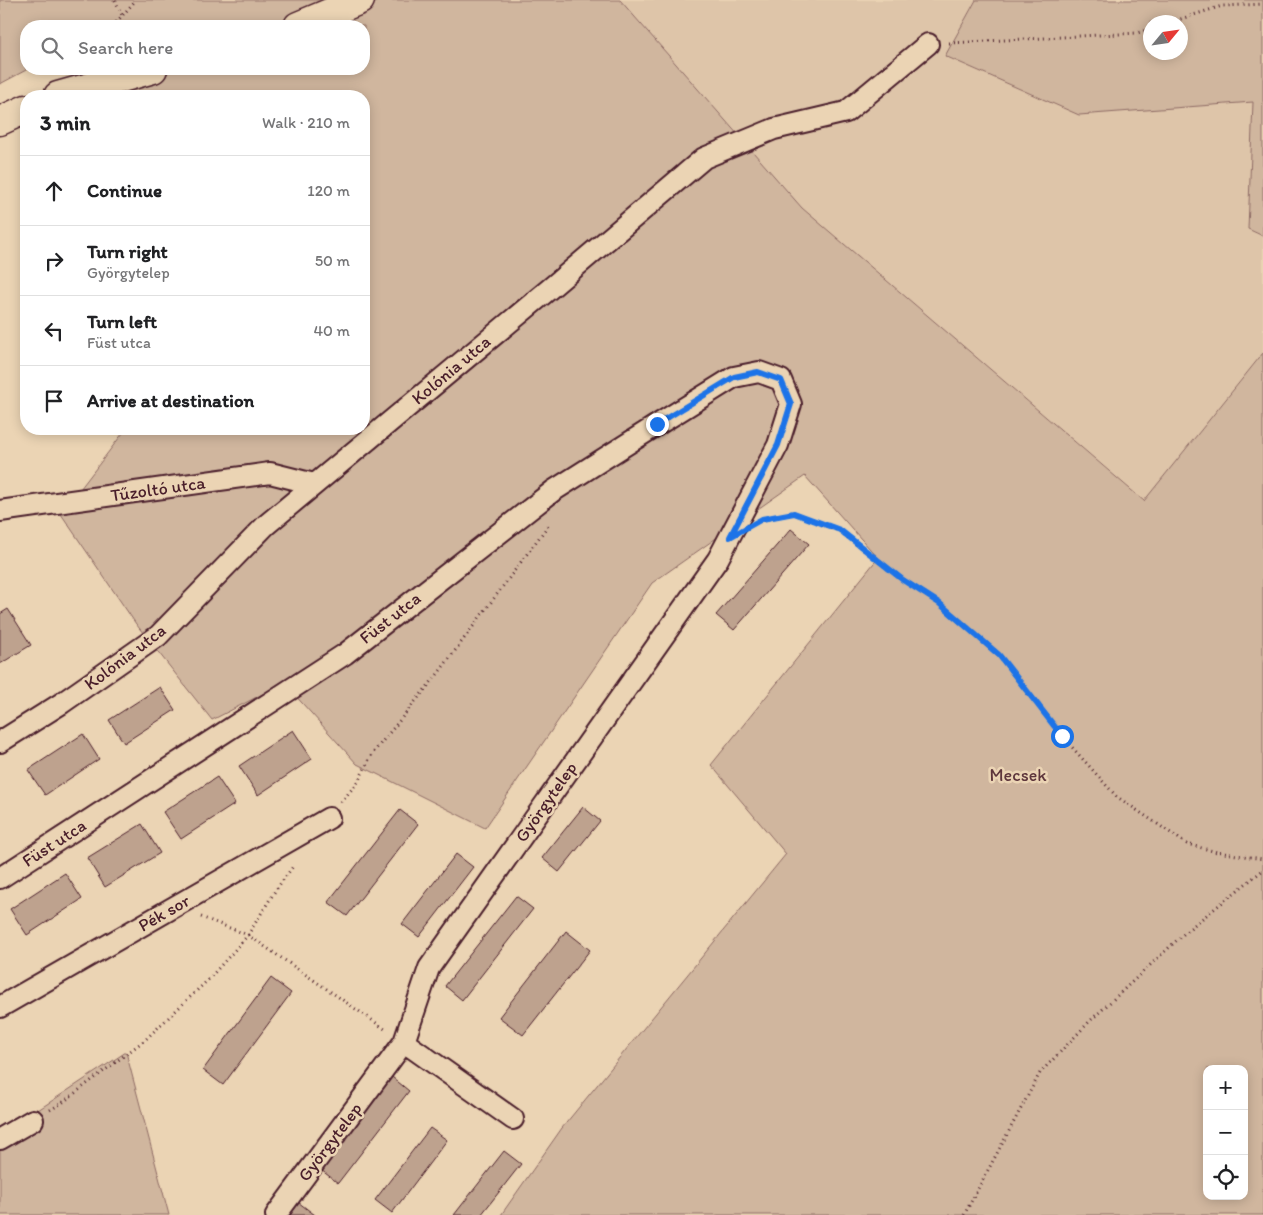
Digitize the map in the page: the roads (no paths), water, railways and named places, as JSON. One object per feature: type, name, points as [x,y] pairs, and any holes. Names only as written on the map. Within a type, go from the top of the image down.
[{"type":"main road","points":[[312,20],[360,0]]},
{"type":"main road","points":[[79,90],[132,75]]},
{"type":"main road","points":[[0,121],[20,112]]},
{"type":"street","name":"Kolónia utca","points":[[0,742],[62,704],[158,636],[266,525],[704,158],[774,128],[846,112],[928,44]]},
{"type":"street","name":"Füst utca","points":[[0,878],[345,654],[553,491],[734,377],[758,372],[781,380]]},
{"type":"street","name":"Györgytelep","points":[[276,1215],[404,1042],[429,968],[712,567],[730,537],[778,445],[791,404],[781,380]]},
{"type":"street","name":"Tűzoltó utca","points":[[0,511],[270,473],[314,484]]},
{"type":"street","name":"Pék sor","points":[[0,1006],[328,818]]},
{"type":"street","points":[[404,1042],[513,1119]]},
{"type":"street","points":[[0,1140],[33,1120]]},
{"type":"park label","name":"Mecsek","points":[[1018,775]]}]
